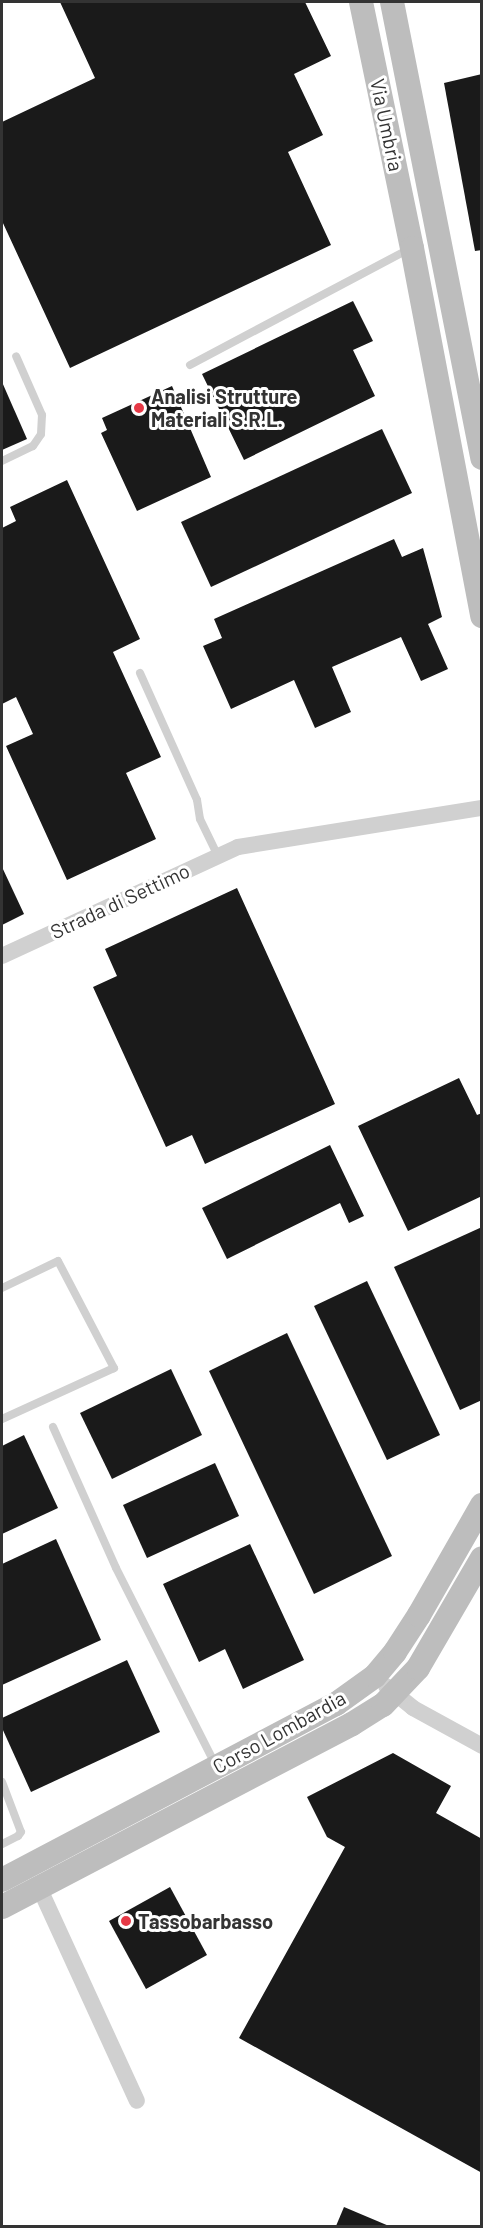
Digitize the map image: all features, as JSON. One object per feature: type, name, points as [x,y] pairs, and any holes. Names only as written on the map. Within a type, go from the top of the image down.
[{"type":"street","name":"Via Umbria","points":[[361,2],[412,248],[482,616]]},
{"type":"street","name":"Via Umbria","points":[[392,2],[482,459]]},
{"type":"street","points":[[412,248],[440,243]]},
{"type":"street","points":[[442,411],[471,406]]},
{"type":"street","name":"Strada di Settimo","points":[[2,956],[238,847],[482,808]]},
{"type":"street","name":"Corso Lombardia","points":[[2,1880],[336,1704],[375,1676],[396,1652],[419,1616],[480,1509]]},
{"type":"street","name":"Corso Lombardia","points":[[2,1907],[352,1724],[395,1695],[418,1668],[482,1558]]},
{"type":"street","points":[[375,1676],[413,1708],[482,1746]]},
{"type":"street","points":[[39,1887],[137,2101]]},
{"type":"lane","points":[[190,364],[412,248]]},
{"type":"lane","points":[[2,461],[33,446],[41,434],[42,415],[16,356]]},
{"type":"lane","points":[[140,673],[197,800],[200,819],[218,856]]},
{"type":"lane","points":[[2,1288],[58,1261],[114,1368],[2,1419]]},
{"type":"lane","points":[[53,1428],[116,1568],[216,1767]]},
{"type":"lane","points":[[2,1782],[21,1832],[2,1844]]},
{"type":"building","points":[[60,2],[305,2],[331,56],[294,74],[323,135],[288,152],[331,245],[70,368],[2,221],[2,122],[95,78]]},
{"type":"building","points":[[482,74],[482,250],[475,251],[444,83]]},
{"type":"building","points":[[353,301],[373,341],[353,350],[375,396],[244,460],[202,374]]},
{"type":"building","points":[[2,382],[27,439],[2,450]]},
{"type":"building","points":[[172,386],[211,477],[137,511],[101,433],[107,430],[102,418]]},
{"type":"building","points":[[382,429],[412,493],[211,587],[181,522]]},
{"type":"building","points":[[67,480],[140,639],[113,652],[161,757],[126,773],[156,839],[67,880],[6,746],[33,734],[16,697],[2,704],[2,528],[16,521],[10,507]]},
{"type":"building","points":[[394,539],[402,557],[423,548],[442,617],[428,624],[448,669],[421,681],[401,637],[332,667],[351,712],[315,728],[294,680],[231,709],[203,646],[222,638],[214,619]]},
{"type":"building","points":[[2,867],[24,914],[2,925]]},
{"type":"building","points":[[237,888],[335,1104],[205,1164],[192,1135],[166,1147],[93,987],[117,976],[105,949]]},
{"type":"building","points":[[459,1078],[477,1115],[482,1113],[482,1196],[408,1231],[358,1126]]},
{"type":"building","points":[[330,1145],[364,1216],[349,1223],[340,1203],[227,1259],[202,1208]]},
{"type":"building","points":[[482,1227],[482,1400],[460,1410],[394,1267]]},
{"type":"building","points":[[367,1281],[440,1435],[387,1460],[314,1306]]},
{"type":"building","points":[[287,1333],[392,1556],[314,1594],[209,1371]]},
{"type":"building","points":[[171,1369],[202,1435],[112,1479],[80,1413]]},
{"type":"building","points":[[24,1435],[58,1508],[2,1534],[2,1446]]},
{"type":"building","points":[[215,1463],[239,1516],[147,1558],[123,1505]]},
{"type":"building","points":[[56,1539],[101,1640],[2,1685],[2,1564]]},
{"type":"building","points":[[250,1544],[304,1660],[243,1689],[225,1649],[199,1662],[163,1584]]},
{"type":"building","points":[[127,1660],[160,1732],[31,1792],[2,1728],[2,1718]]},
{"type":"building","points":[[393,1753],[451,1786],[436,1813],[482,1839],[482,2173],[239,2038],[345,1847],[327,1837],[307,1797]]},
{"type":"building","points":[[170,1887],[207,1955],[146,1989],[109,1921]]},
{"type":"building","points":[[344,2207],[389,2226],[336,2226]]},
{"type":"place","name":"Analisi Strutture Materiali S.R.L.","points":[[139,408]]},
{"type":"place","name":"Tassobarbasso","points":[[126,1921]]}]
